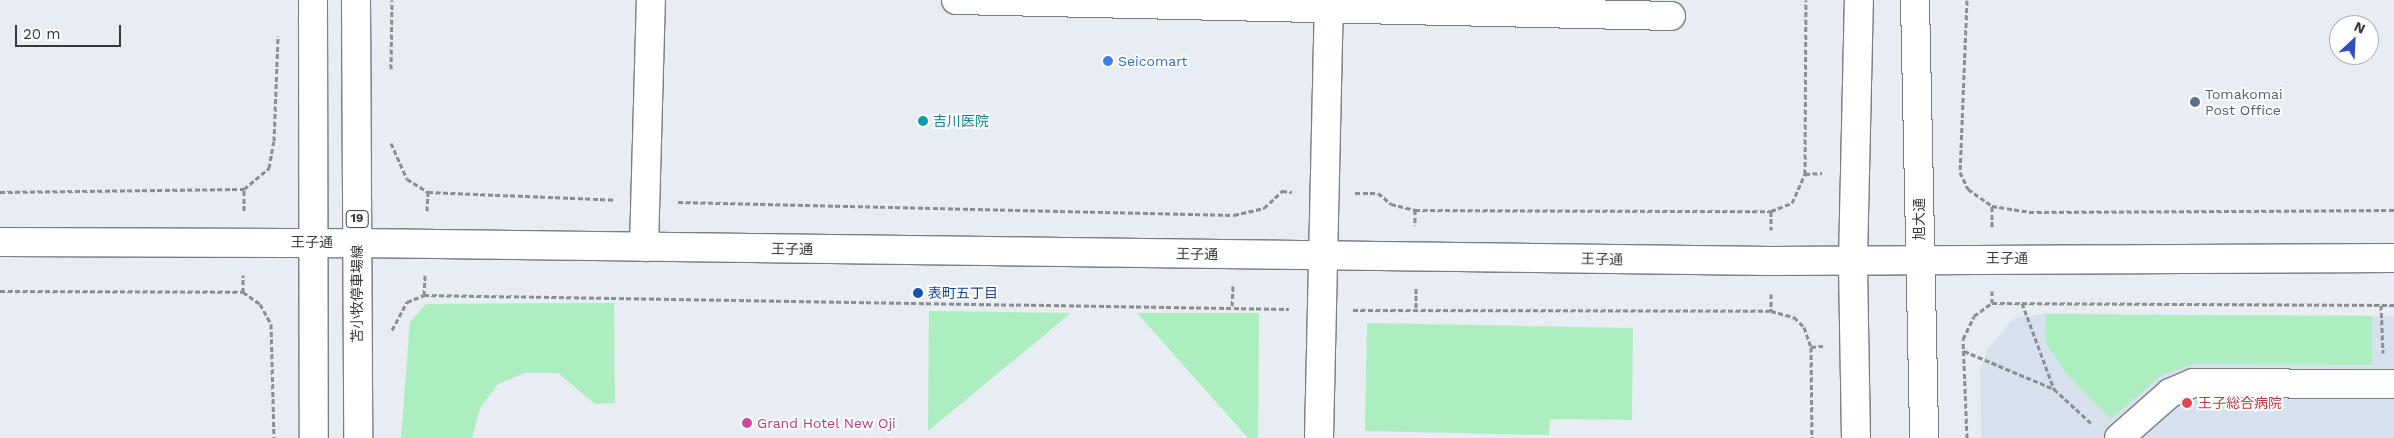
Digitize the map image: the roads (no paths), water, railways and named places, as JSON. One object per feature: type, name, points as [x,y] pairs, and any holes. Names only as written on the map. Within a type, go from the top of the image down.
[{"type":"street","points":[[313,0],[314,438]]},
{"type":"street","name":"苫小牧停車場線","points":[[356,0],[358,438]]},
{"type":"street","points":[[644,247],[647,201],[651,0]]},
{"type":"street","points":[[956,0],[1329,4],[1671,16]]},
{"type":"street","name":"旭大通","points":[[1914,0],[1924,438]]},
{"type":"street","points":[[1319,438],[1329,4]]},
{"type":"street","points":[[1856,8],[1854,260],[1856,438]]},
{"type":"street","name":"王子通","points":[[0,242],[314,242],[1854,260],[2394,258]]},
{"type":"street","points":[[2119,438],[2170,393],[2193,383],[2394,384]]},
{"type":"place","name":"Seicomart","points":[[1108,61]]},
{"type":"place","name":"Tomakomai Post Office","points":[[2195,102]]},
{"type":"place","name":"吉川医院","points":[[923,121]]},
{"type":"place","name":"表町五丁目","points":[[918,293]]},
{"type":"place","name":"王子総合病院","points":[[2187,403]]},
{"type":"place","name":"Grand Hotel New Oji","points":[[747,423]]}]
